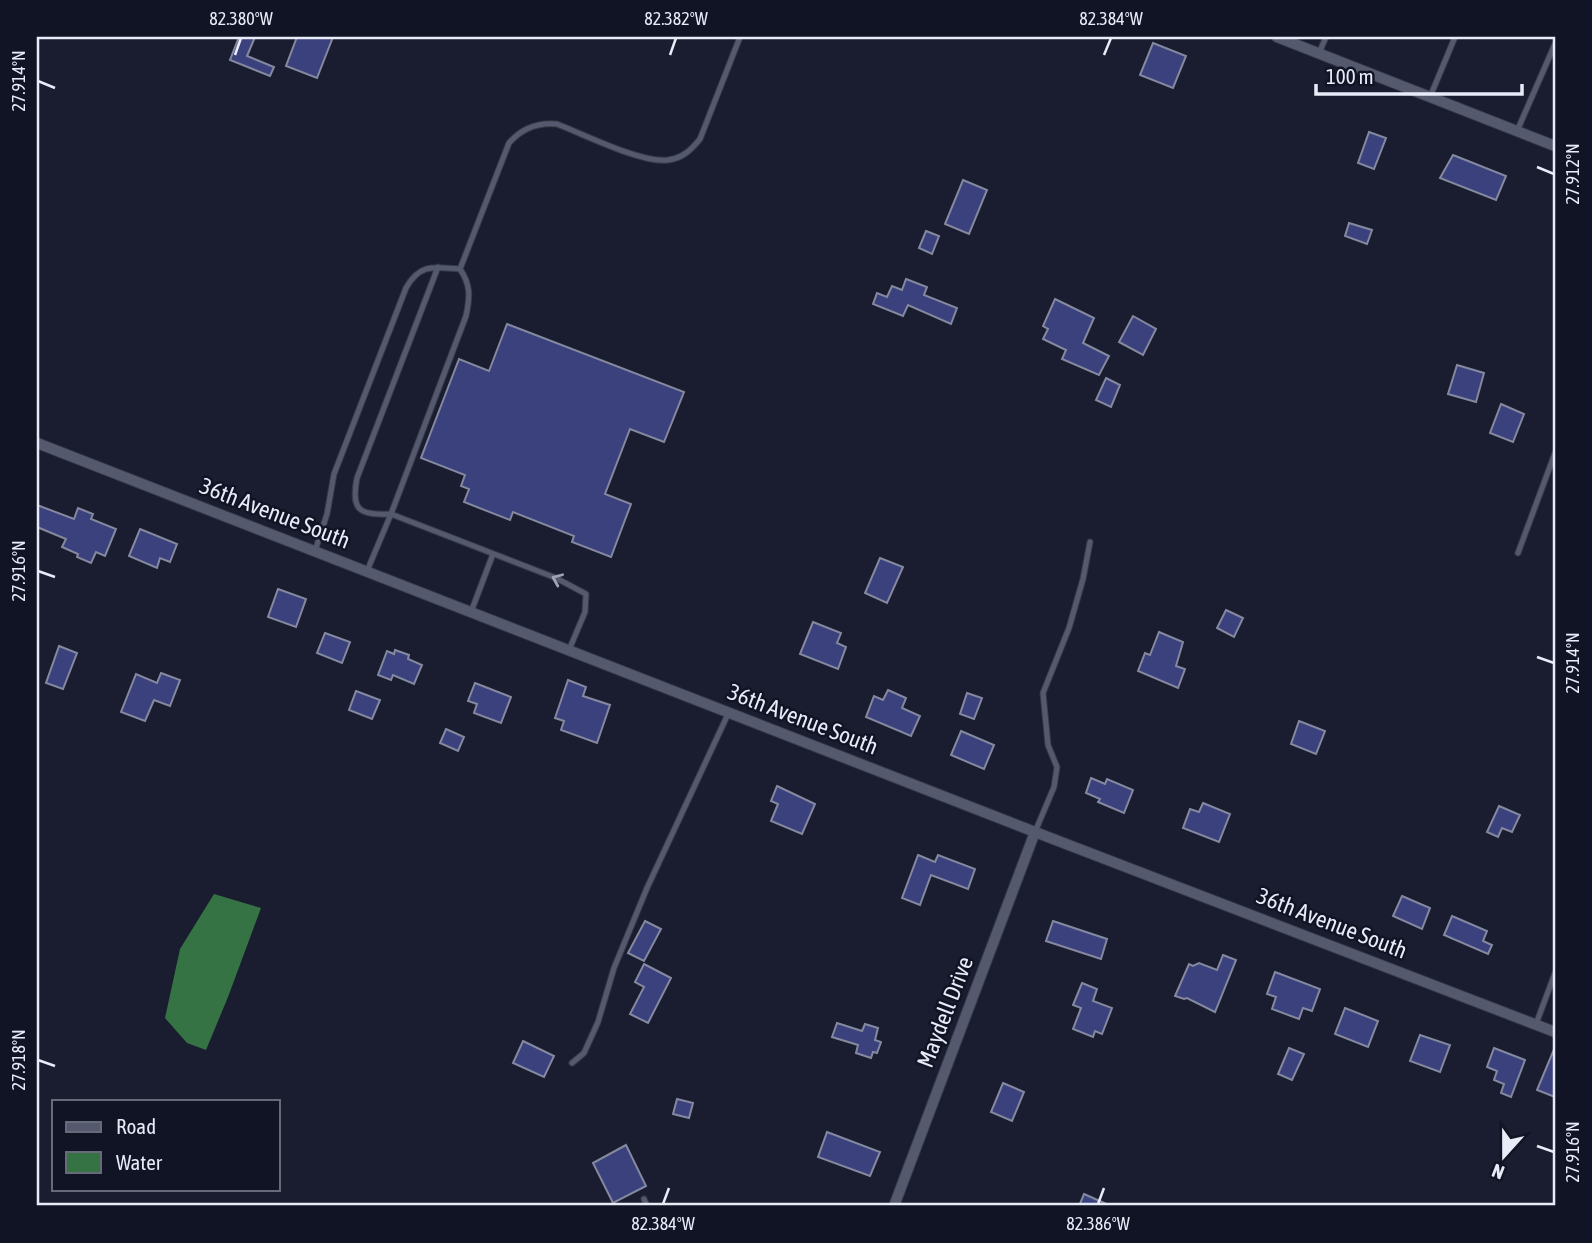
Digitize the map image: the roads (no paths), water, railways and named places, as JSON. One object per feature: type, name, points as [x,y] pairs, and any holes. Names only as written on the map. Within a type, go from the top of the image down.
[{"type":"street","points":[[1277,37],[1555,146]]},
{"type":"street","name":"36th Avenue South","points":[[37,443],[1555,1032]]},
{"type":"street","name":"Maydell Drive","points":[[894,1206],[1035,832]]},
{"type":"lane","points":[[460,269],[509,143],[517,135],[545,122],[557,124],[641,157],[656,160],[681,157],[700,139],[740,37]]},
{"type":"lane","points":[[1319,53],[1326,37]]},
{"type":"lane","points":[[1430,97],[1455,37]]},
{"type":"lane","points":[[1517,131],[1555,44]]},
{"type":"lane","points":[[438,267],[357,478],[353,498],[356,506],[367,512],[391,514],[579,589],[586,594],[585,612],[569,650]]},
{"type":"lane","points":[[315,551],[327,514],[334,474],[406,288],[412,277],[423,269],[460,269]]},
{"type":"lane","points":[[367,571],[466,316],[470,297],[468,282],[460,269]]},
{"type":"lane","points":[[1518,553],[1555,453]]},
{"type":"lane","points":[[1035,832],[1054,787],[1057,767],[1048,745],[1043,693],[1069,628],[1090,542]]},
{"type":"lane","points":[[471,612],[493,554]]},
{"type":"lane","points":[[572,1063],[584,1053],[589,1043],[614,968],[646,888],[729,712]]},
{"type":"lane","points":[[1536,1024],[1555,973]]},
{"type":"lane","points":[[644,1199],[647,1206]]},
{"type":"water","points":[[214,894],[261,908],[206,1050],[187,1043],[165,1018],[180,949]]}]
